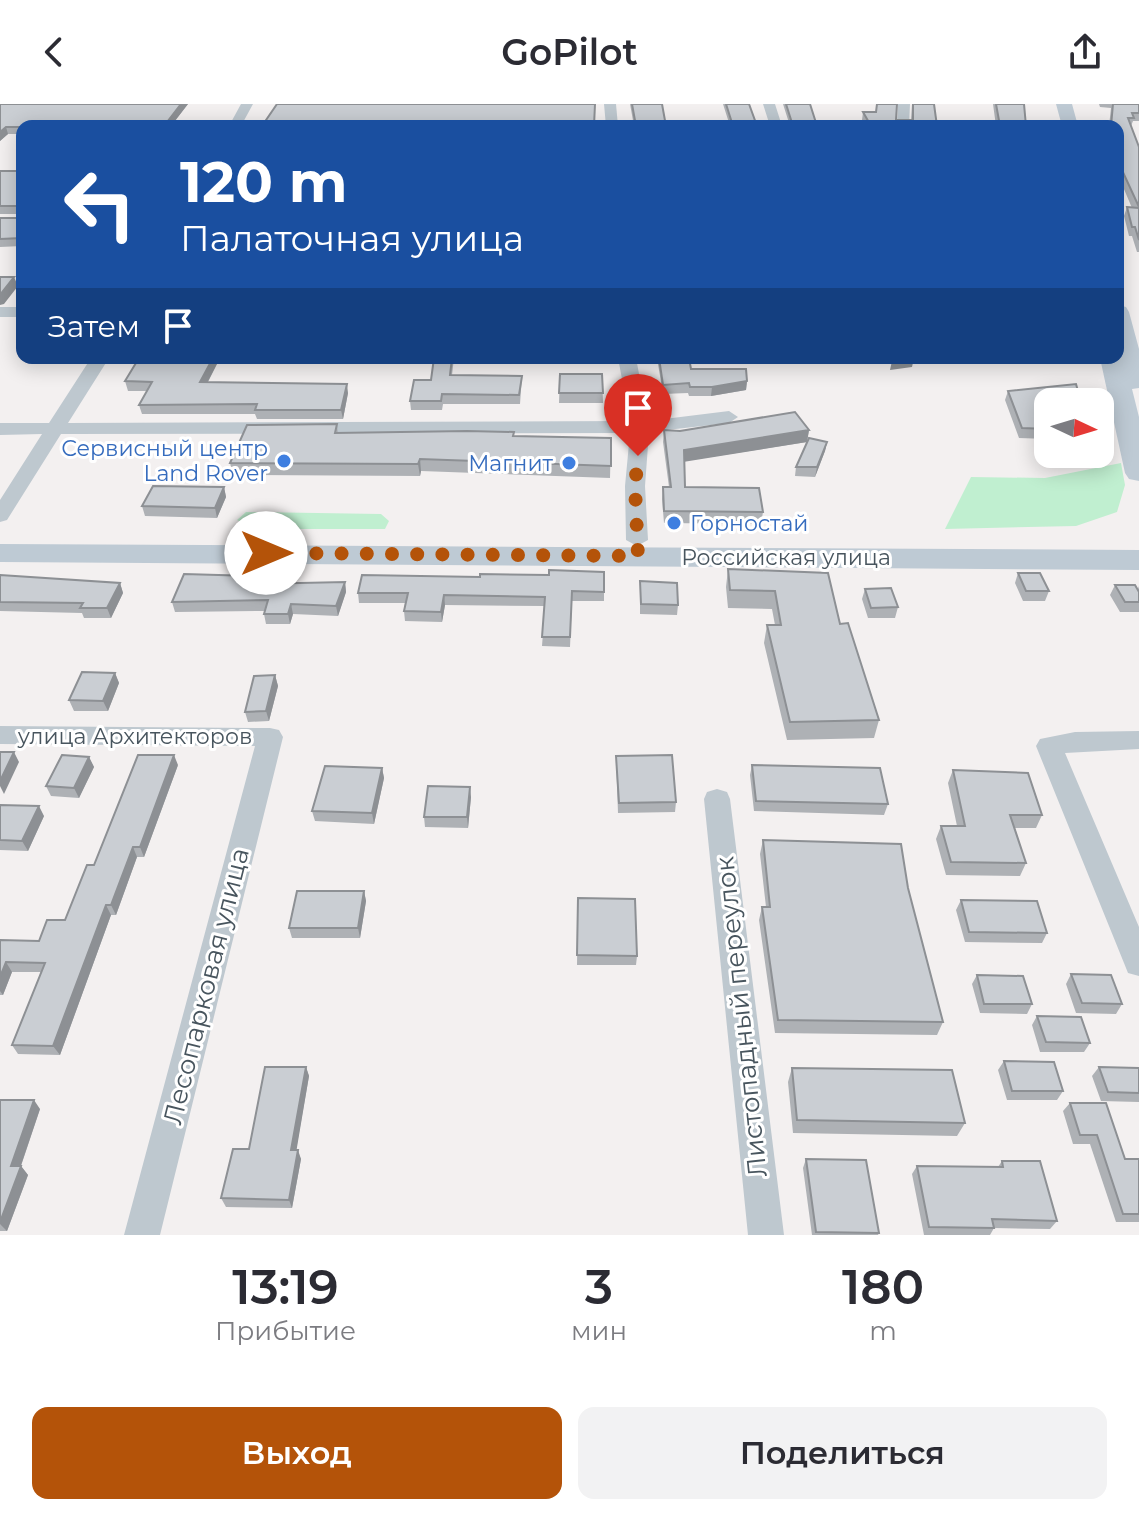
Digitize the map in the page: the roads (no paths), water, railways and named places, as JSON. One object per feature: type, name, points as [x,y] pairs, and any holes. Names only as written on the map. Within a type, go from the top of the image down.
[{"type":"main road","points":[[1124,336],[1139,397]]},
{"type":"main road","points":[[1113,364],[1139,473]]},
{"type":"main road","name":"Российская улица","points":[[0,537],[1139,560]]},
{"type":"main road","name":"Российская улица","points":[[0,553],[1139,544]]},
{"type":"street","points":[[0,516],[96,364]]},
{"type":"street","points":[[628,364],[640,427],[635,486],[638,548]]},
{"type":"street","points":[[0,429],[640,427],[729,417]]},
{"type":"street","name":"улица Архитекторов","points":[[0,735],[270,737]]},
{"type":"street","name":"Лесопарковая улица","points":[[142,1235],[270,737]]},
{"type":"street","points":[[1139,740],[1075,741],[1049,746],[1139,963]]},
{"type":"street","name":"Листопадный переулок","points":[[717,799],[766,1235]]},
{"type":"place","name":"Сервисный центр Land Rover","points":[[284,461]]},
{"type":"place","name":"Магнит","points":[[569,463]]},
{"type":"place","name":"Горностай","points":[[674,523]]}]
